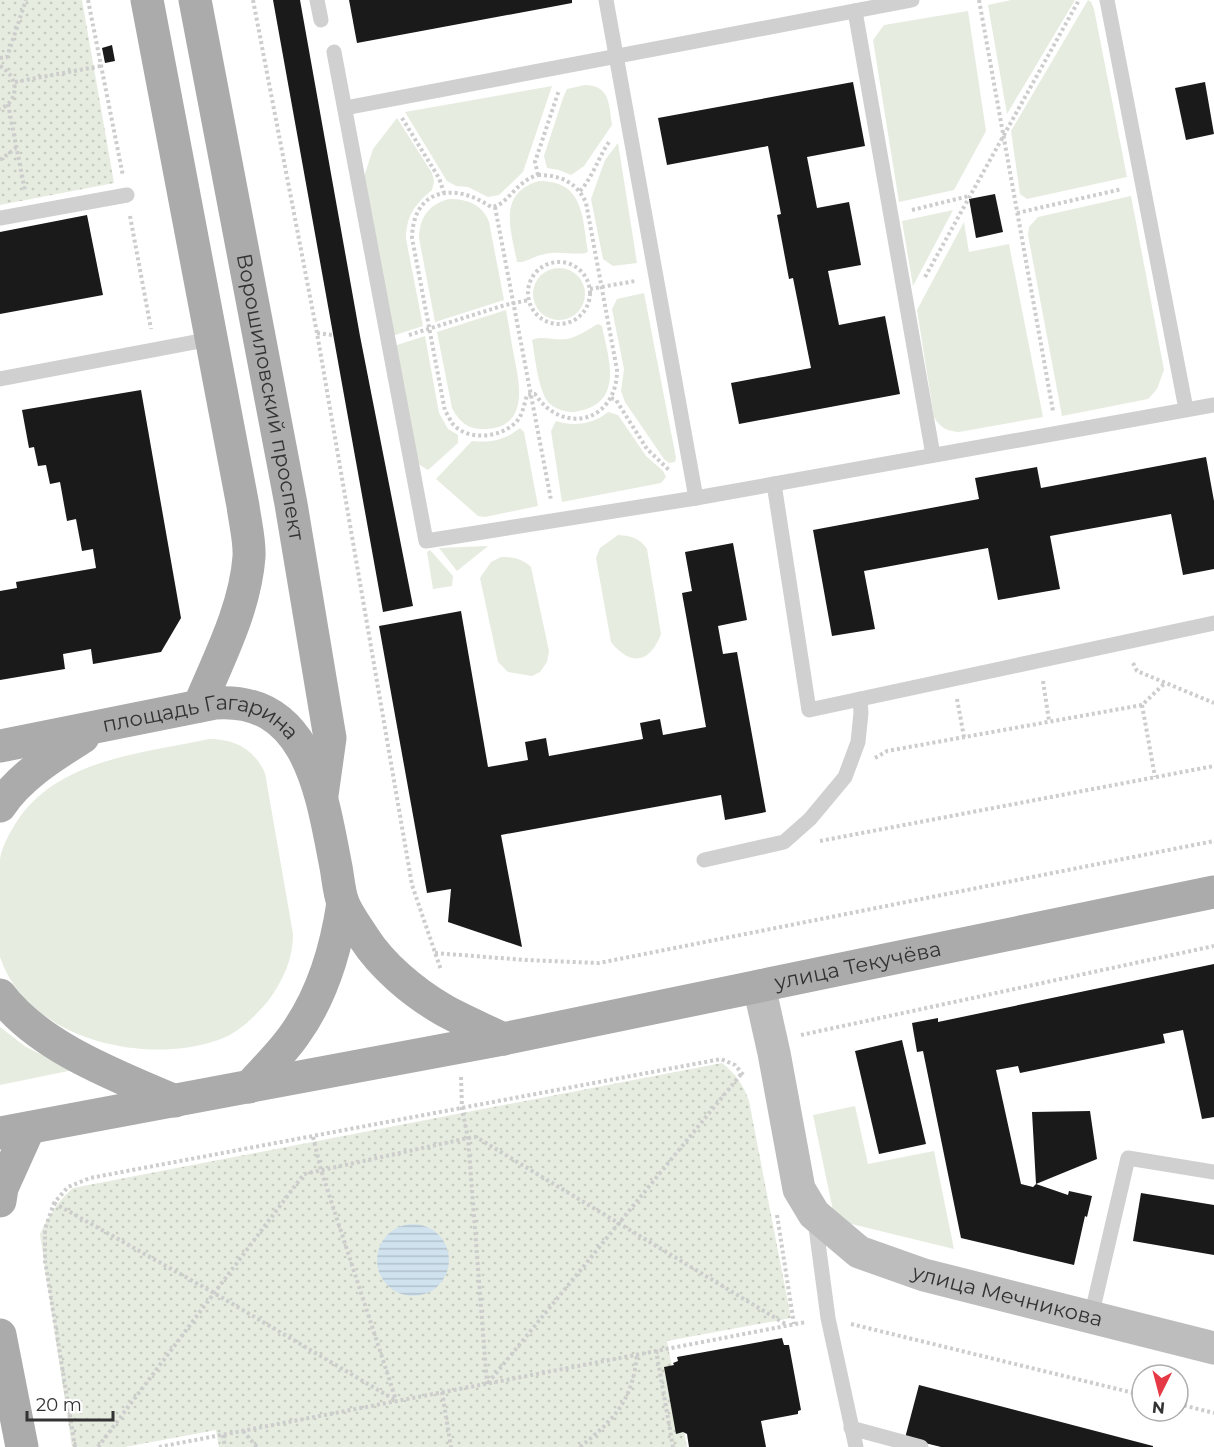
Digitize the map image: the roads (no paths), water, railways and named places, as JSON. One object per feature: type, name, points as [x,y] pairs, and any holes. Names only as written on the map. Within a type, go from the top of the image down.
[{"type":"main road","points":[[147,0],[243,506],[249,555],[244,592],[230,635],[199,706]]},
{"type":"main road","name":"Ворошиловский проспект","points":[[195,0],[291,504],[330,738],[322,795]]},
{"type":"main road","name":"площадь Гагарина","points":[[0,746],[199,706],[231,702],[248,704],[261,709],[275,718],[300,743],[309,761],[322,795],[344,903],[366,940],[391,970],[441,1009],[503,1039]]},
{"type":"main road","points":[[0,806],[6,797],[40,765],[97,727]]},
{"type":"main road","name":"улица Текучёва","points":[[249,1087],[503,1039],[1214,892]]},
{"type":"main road","name":"площадь Гагарина","points":[[249,1087],[295,1036],[314,1004],[328,972],[344,903]]},
{"type":"main road","name":"улица Мечникова","points":[[759,986],[774,1053],[798,1189],[814,1214],[859,1252],[924,1275],[1214,1348]]},
{"type":"main road","points":[[0,995],[28,1022],[56,1043],[99,1068],[175,1101]]},
{"type":"main road","points":[[0,1201],[15,1131],[249,1087]]},
{"type":"main road","points":[[0,1335],[22,1447]]},
{"type":"lane","points":[[317,0],[321,20]]},
{"type":"lane","points":[[606,0],[696,498]]},
{"type":"lane","points":[[345,108],[912,0]]},
{"type":"lane","points":[[1107,0],[1186,409]]},
{"type":"lane","points":[[855,11],[933,455]]},
{"type":"lane","points":[[334,52],[426,541],[696,498],[1214,405]]},
{"type":"lane","points":[[0,218],[127,195]]},
{"type":"lane","points":[[0,379],[211,339]]},
{"type":"lane","points":[[774,484],[809,710],[1214,623]]},
{"type":"lane","points":[[704,860],[784,842],[810,819],[845,777],[858,742],[860,699]]},
{"type":"lane","points":[[1091,1317],[1128,1158],[1214,1172]]},
{"type":"lane","points":[[814,1214],[828,1318],[855,1447]]},
{"type":"lane","points":[[851,1428],[921,1447]]},
{"type":"water","points":[[413,1224],[433,1230],[443,1240],[449,1260],[443,1280],[433,1290],[413,1296],[393,1290],[383,1280],[377,1260],[383,1240],[393,1230]]}]
